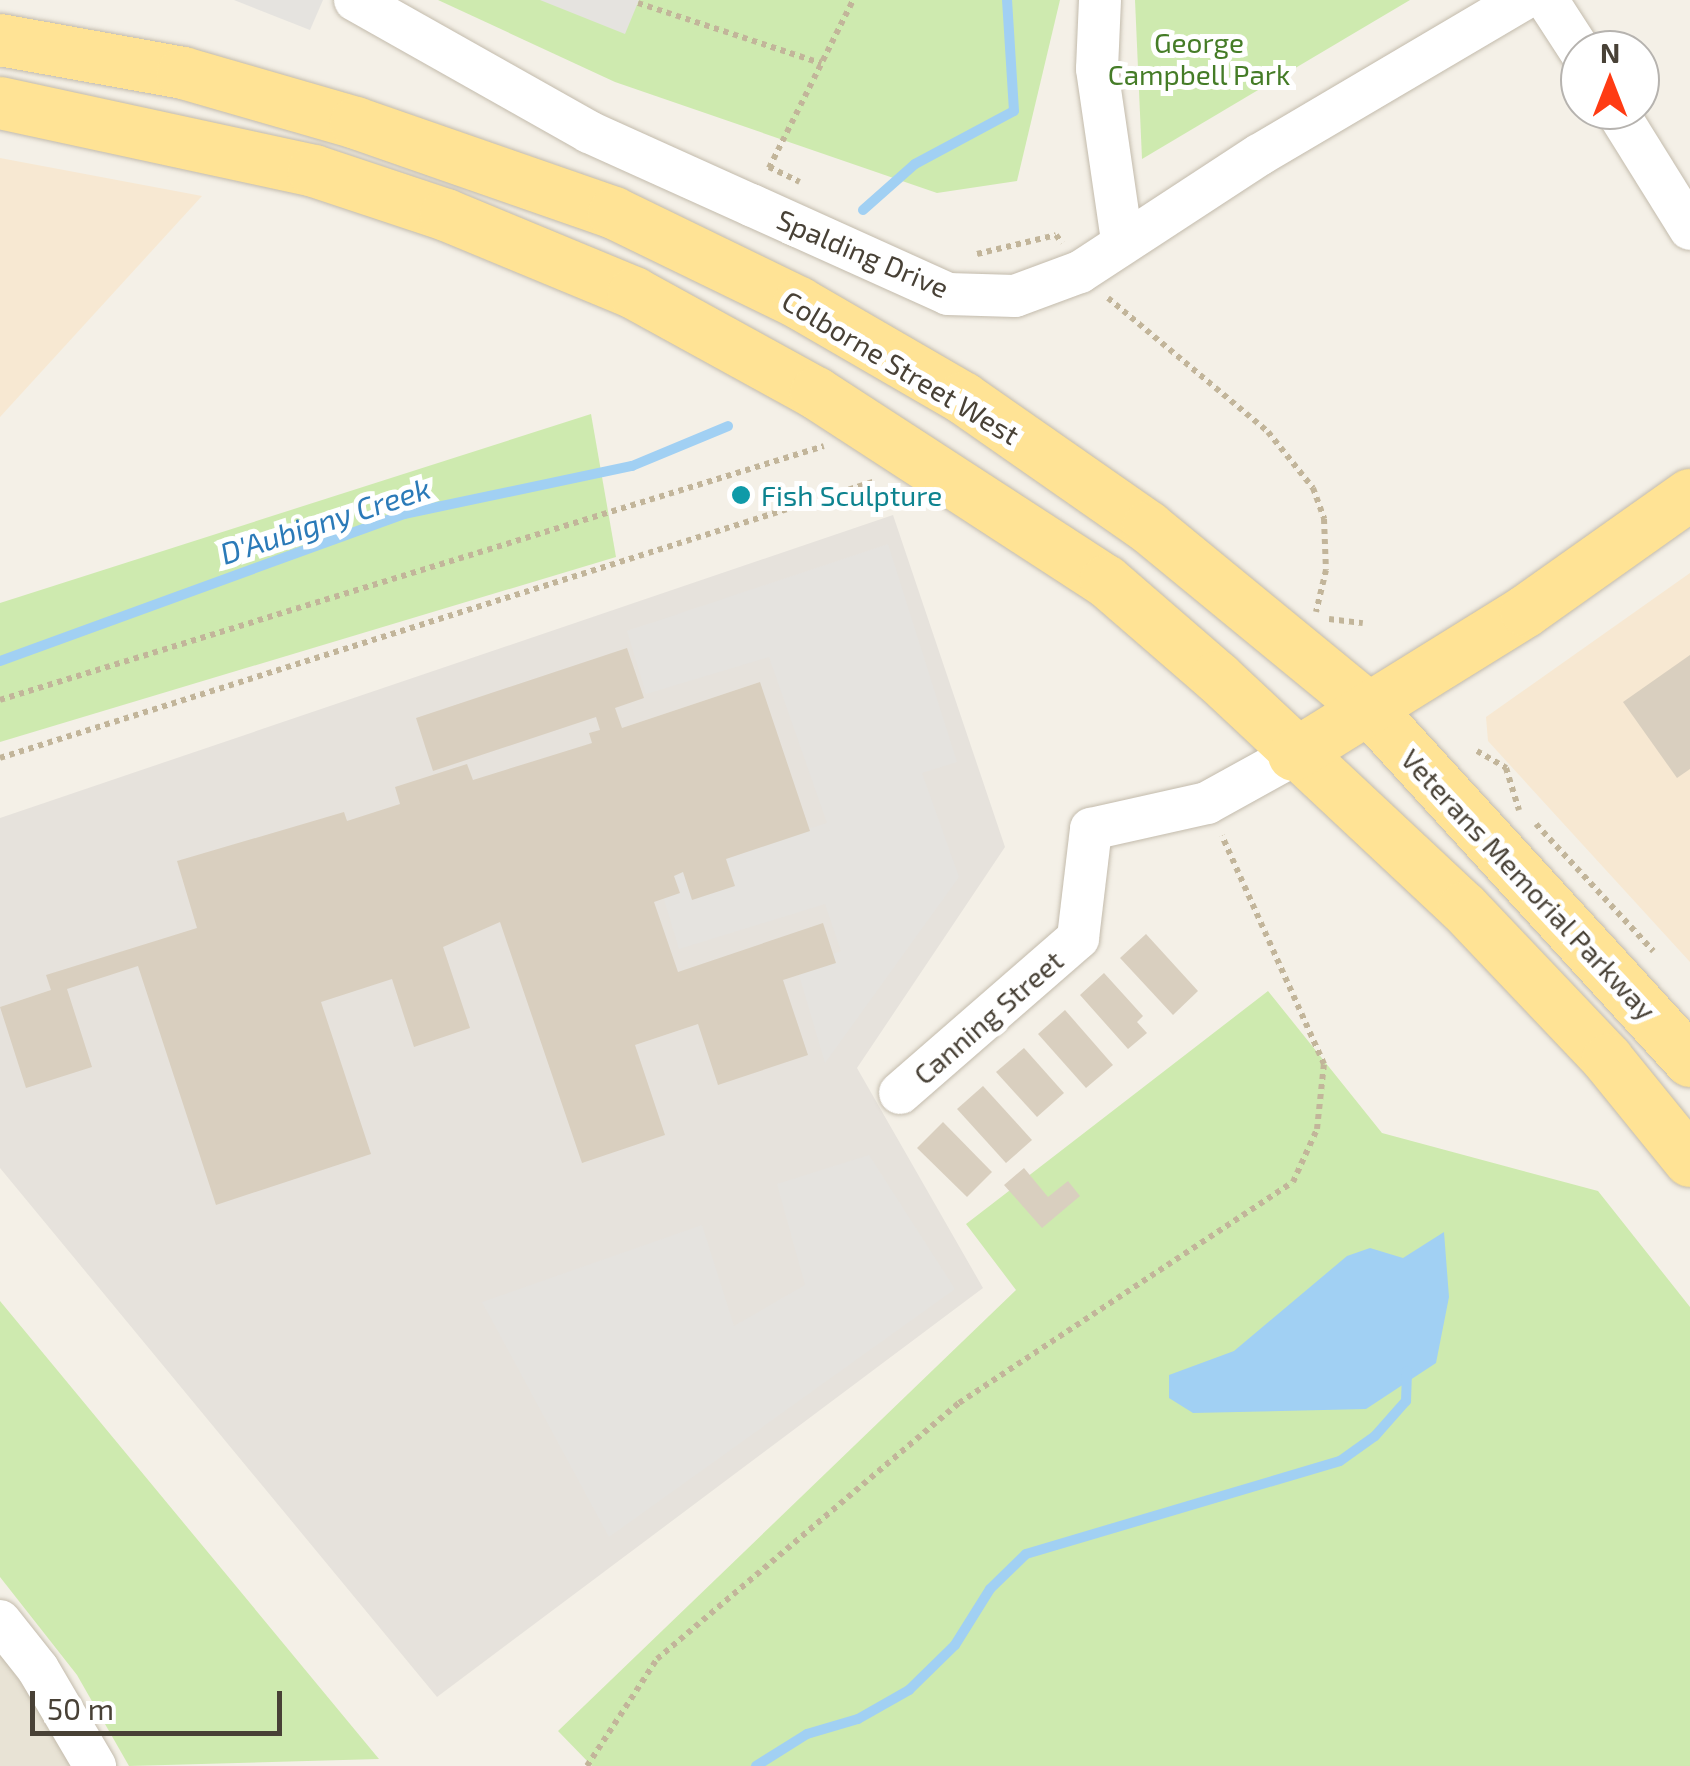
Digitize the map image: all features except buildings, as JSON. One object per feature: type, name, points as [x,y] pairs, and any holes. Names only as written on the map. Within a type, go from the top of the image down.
[{"type":"main road","name":"Colborne Street West","points":[[0,40],[183,73],[356,124],[614,213],[799,303],[963,398],[1148,527],[1368,708]]},
{"type":"main road","points":[[0,104],[314,170],[446,215],[634,293],[816,393],[1106,581],[1464,908],[1608,1060],[1690,1160]]},
{"type":"main road","points":[[1368,708],[1526,611],[1690,494]]},
{"type":"main road","name":"Canning Street","points":[[1294,754],[1368,708]]},
{"type":"main road","name":"Veterans Memorial Parkway","points":[[1368,708],[1690,1060]]},
{"type":"street","name":"Spalding Drive","points":[[355,0],[589,132],[948,294],[1014,296],[1080,272],[1122,240],[1522,0]]},
{"type":"street","points":[[1100,0],[1097,68],[1122,240]]},
{"type":"street","points":[[1546,0],[1566,30]]},
{"type":"street","points":[[1628,130],[1690,230]]},
{"type":"street","name":"Canning Street","points":[[900,1092],[1078,938],[1091,829],[1207,803],[1294,754]]},
{"type":"street","points":[[0,1621],[38,1670],[95,1766]]},
{"type":"path","points":[[818,190],[770,167],[853,0]]},
{"type":"path","points":[[638,4],[821,64]]},
{"type":"path","points":[[964,255],[1014,250],[1056,235],[1080,272],[1268,432],[1314,488],[1324,519],[1326,570],[1315,614],[1363,624]]},
{"type":"path","points":[[0,700],[834,443]]},
{"type":"path","points":[[0,758],[895,476]]},
{"type":"path","points":[[1477,751],[1506,768],[1519,810],[1664,965]]},
{"type":"path","points":[[587,1766],[657,1659],[959,1402],[1292,1182],[1317,1129],[1324,1064],[1207,803]]},
{"type":"shaded area","points":[[234,0],[323,0],[310,30]]},
{"type":"shaded area","points":[[540,0],[639,0],[625,34]]},
{"type":"shaded area","points":[[0,158],[202,196],[0,417]]},
{"type":"shaded area","points":[[893,515],[1005,847],[857,1068],[983,1288],[437,1697],[0,1168],[0,818]]},
{"type":"shaded area","points":[[888,544],[957,762],[922,773],[959,877],[825,1063],[797,968],[841,951],[825,904],[679,949],[657,876],[827,823],[769,657],[646,694],[627,631]]},
{"type":"shaded area","points":[[1690,573],[1690,962],[1488,741],[1486,717]]},
{"type":"shaded area","points":[[869,1155],[955,1289],[609,1537],[482,1302],[702,1225],[734,1326],[805,1285],[777,1184]]},
{"type":"shaded area","points":[[0,1654],[82,1766],[0,1766]]},
{"type":"green space","points":[[438,0],[1060,0],[1017,181],[937,193],[615,82]]},
{"type":"green space","name":"George Campbell Park","points":[[1135,0],[1410,0],[1142,159]]},
{"type":"green space","points":[[591,414],[616,557],[0,742],[0,603]]},
{"type":"green space","points":[[1268,991],[1382,1133],[1598,1191],[1690,1307],[1690,1766],[592,1766],[558,1731],[1016,1290],[966,1224]]},
{"type":"green space","points":[[0,1301],[379,1759],[129,1766],[77,1675],[0,1577]]},
{"type":"water","points":[[1444,1232],[1449,1297],[1436,1363],[1366,1409],[1193,1413],[1169,1398],[1169,1375],[1234,1351],[1347,1256],[1370,1248],[1403,1258]]},
{"type":"waterway","points":[[863,210],[915,164],[1014,111],[1007,0]]},
{"type":"waterway","name":"D'Aubigny Creek","points":[[0,661],[404,514],[632,466],[728,426]]},
{"type":"waterway","points":[[756,1766],[807,1734],[858,1719],[909,1690],[955,1645],[990,1589],[1026,1554],[1340,1461],[1375,1436],[1406,1401],[1407,1371]]},
{"type":"place","name":"Fish Sculpture","points":[[741,495]]}]
